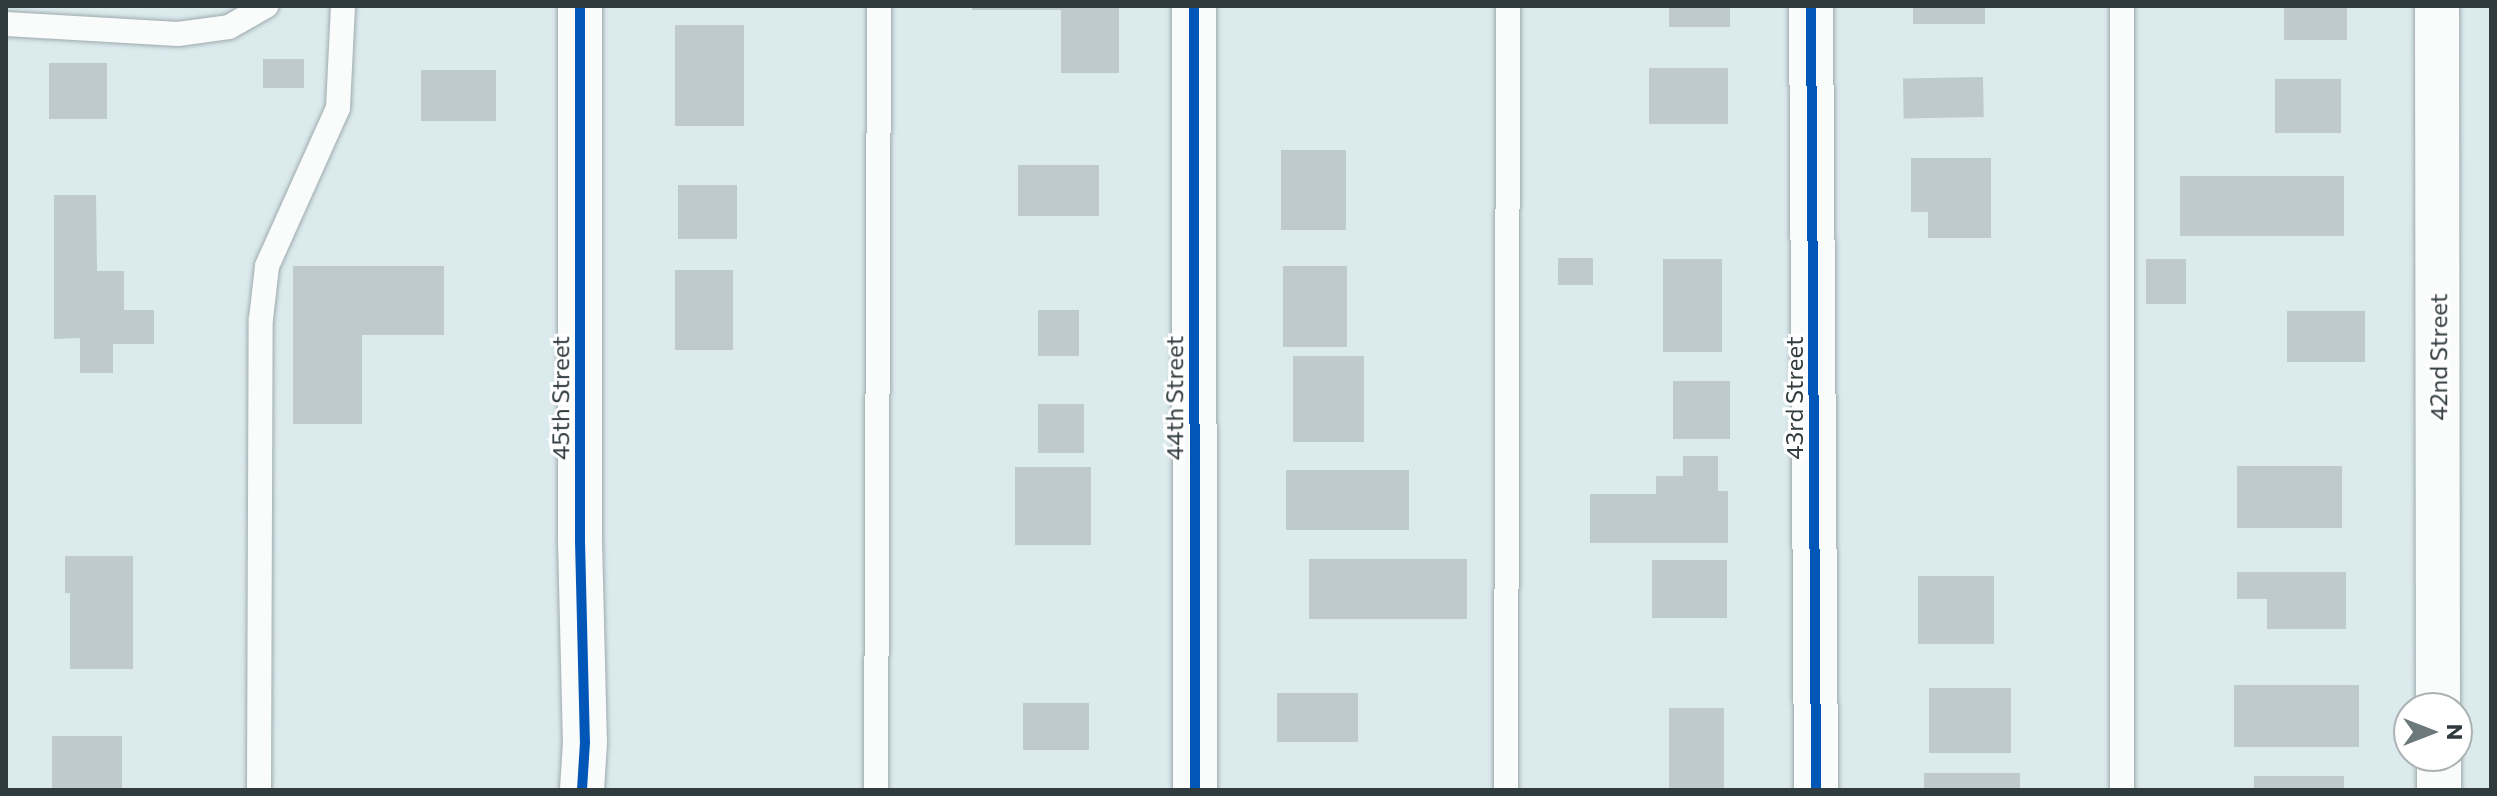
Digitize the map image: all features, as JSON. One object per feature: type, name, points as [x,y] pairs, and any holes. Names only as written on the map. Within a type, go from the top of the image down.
[{"type":"street","name":"45th Street","points":[[580,6],[580,541],[585,742],[582,790]]},
{"type":"street","name":"44th Street","points":[[1194,6],[1195,790]]},
{"type":"street","name":"43rd Street","points":[[1811,6],[1816,790]]},
{"type":"street","name":"42nd Street","points":[[2437,6],[2438,692]]},
{"type":"lane","points":[[6,24],[178,34],[229,27],[266,6]]},
{"type":"lane","points":[[259,790],[261,319],[267,266],[338,108],[343,6]]},
{"type":"lane","points":[[876,790],[879,6]]},
{"type":"lane","points":[[1506,790],[1508,6]]},
{"type":"lane","points":[[2122,6],[2122,790]]},
{"type":"building","points":[[972,6],[1119,6],[1119,73],[1061,73],[1061,10],[972,10]]},
{"type":"building","points":[[1669,6],[1730,6],[1730,27],[1669,27]]},
{"type":"building","points":[[1913,6],[1985,6],[1985,24],[1913,24]]},
{"type":"building","points":[[2284,6],[2347,6],[2347,40],[2284,40]]},
{"type":"building","points":[[675,25],[744,25],[744,126],[675,126]]},
{"type":"building","points":[[263,59],[304,59],[304,88],[263,88]]},
{"type":"building","points":[[49,63],[107,63],[107,119],[49,119]]},
{"type":"building","points":[[1649,68],[1728,68],[1728,124],[1649,124]]},
{"type":"building","points":[[421,70],[496,70],[496,121],[421,121]]},
{"type":"building","points":[[1983,77],[1984,117],[1904,118],[1903,78]]},
{"type":"building","points":[[2275,79],[2341,79],[2341,133],[2275,133]]},
{"type":"building","points":[[1281,150],[1346,150],[1346,230],[1281,230]]},
{"type":"building","points":[[1911,158],[1991,158],[1991,238],[1928,238],[1928,212],[1911,212]]},
{"type":"building","points":[[1018,165],[1099,165],[1099,216],[1018,216]]},
{"type":"building","points":[[2180,176],[2344,176],[2344,236],[2180,236]]},
{"type":"building","points":[[678,185],[737,185],[737,239],[678,239]]},
{"type":"building","points":[[54,195],[96,195],[97,271],[124,271],[124,310],[154,310],[154,344],[113,344],[113,373],[80,373],[80,338],[54,339]]},
{"type":"building","points":[[1558,258],[1593,258],[1593,285],[1558,285]]},
{"type":"building","points":[[1663,259],[1722,259],[1722,352],[1663,352]]},
{"type":"building","points":[[2146,259],[2186,259],[2186,304],[2146,304]]},
{"type":"building","points":[[293,266],[444,266],[444,335],[362,335],[362,424],[293,424]]},
{"type":"building","points":[[1283,266],[1347,266],[1347,347],[1283,347]]},
{"type":"building","points":[[675,270],[733,270],[733,350],[675,350]]},
{"type":"building","points":[[1038,310],[1079,310],[1079,356],[1038,356]]},
{"type":"building","points":[[2287,311],[2365,311],[2365,362],[2287,362]]},
{"type":"building","points":[[1293,356],[1364,356],[1364,442],[1293,442]]},
{"type":"building","points":[[1673,381],[1730,381],[1730,439],[1673,439]]},
{"type":"building","points":[[1038,404],[1084,404],[1084,453],[1038,453]]},
{"type":"building","points":[[1683,456],[1718,456],[1718,491],[1728,491],[1728,543],[1590,543],[1590,494],[1656,494],[1656,476],[1683,476]]},
{"type":"building","points":[[2237,466],[2342,466],[2342,528],[2237,528]]},
{"type":"building","points":[[1015,467],[1091,467],[1091,545],[1015,545]]},
{"type":"building","points":[[1286,470],[1409,470],[1409,530],[1286,530]]},
{"type":"building","points":[[65,556],[133,556],[133,669],[70,669],[70,593],[65,593]]},
{"type":"building","points":[[1309,559],[1467,559],[1467,619],[1309,619]]},
{"type":"building","points":[[1652,560],[1727,560],[1727,618],[1652,618]]},
{"type":"building","points":[[2237,572],[2346,572],[2346,629],[2267,629],[2267,599],[2237,599]]},
{"type":"building","points":[[1918,576],[1994,576],[1994,644],[1918,644]]},
{"type":"building","points":[[2234,685],[2359,685],[2359,747],[2234,747]]},
{"type":"building","points":[[1929,688],[2011,688],[2011,753],[1929,753]]},
{"type":"building","points":[[1277,693],[1358,693],[1358,742],[1277,742]]},
{"type":"building","points":[[1023,703],[1089,703],[1089,750],[1023,750]]},
{"type":"building","points":[[1669,708],[1724,708],[1724,790],[1669,790]]},
{"type":"building","points":[[52,736],[122,736],[122,790],[52,790]]},
{"type":"building","points":[[1924,773],[2020,773],[2020,790],[1924,790]]},
{"type":"building","points":[[2254,776],[2344,776],[2344,790],[2254,790]]},
{"type":"cycle path","points":[[580,6],[580,541],[585,742],[582,790]]},
{"type":"cycle path","points":[[1194,6],[1195,790]]},
{"type":"cycle path","points":[[1811,6],[1816,790]]}]
